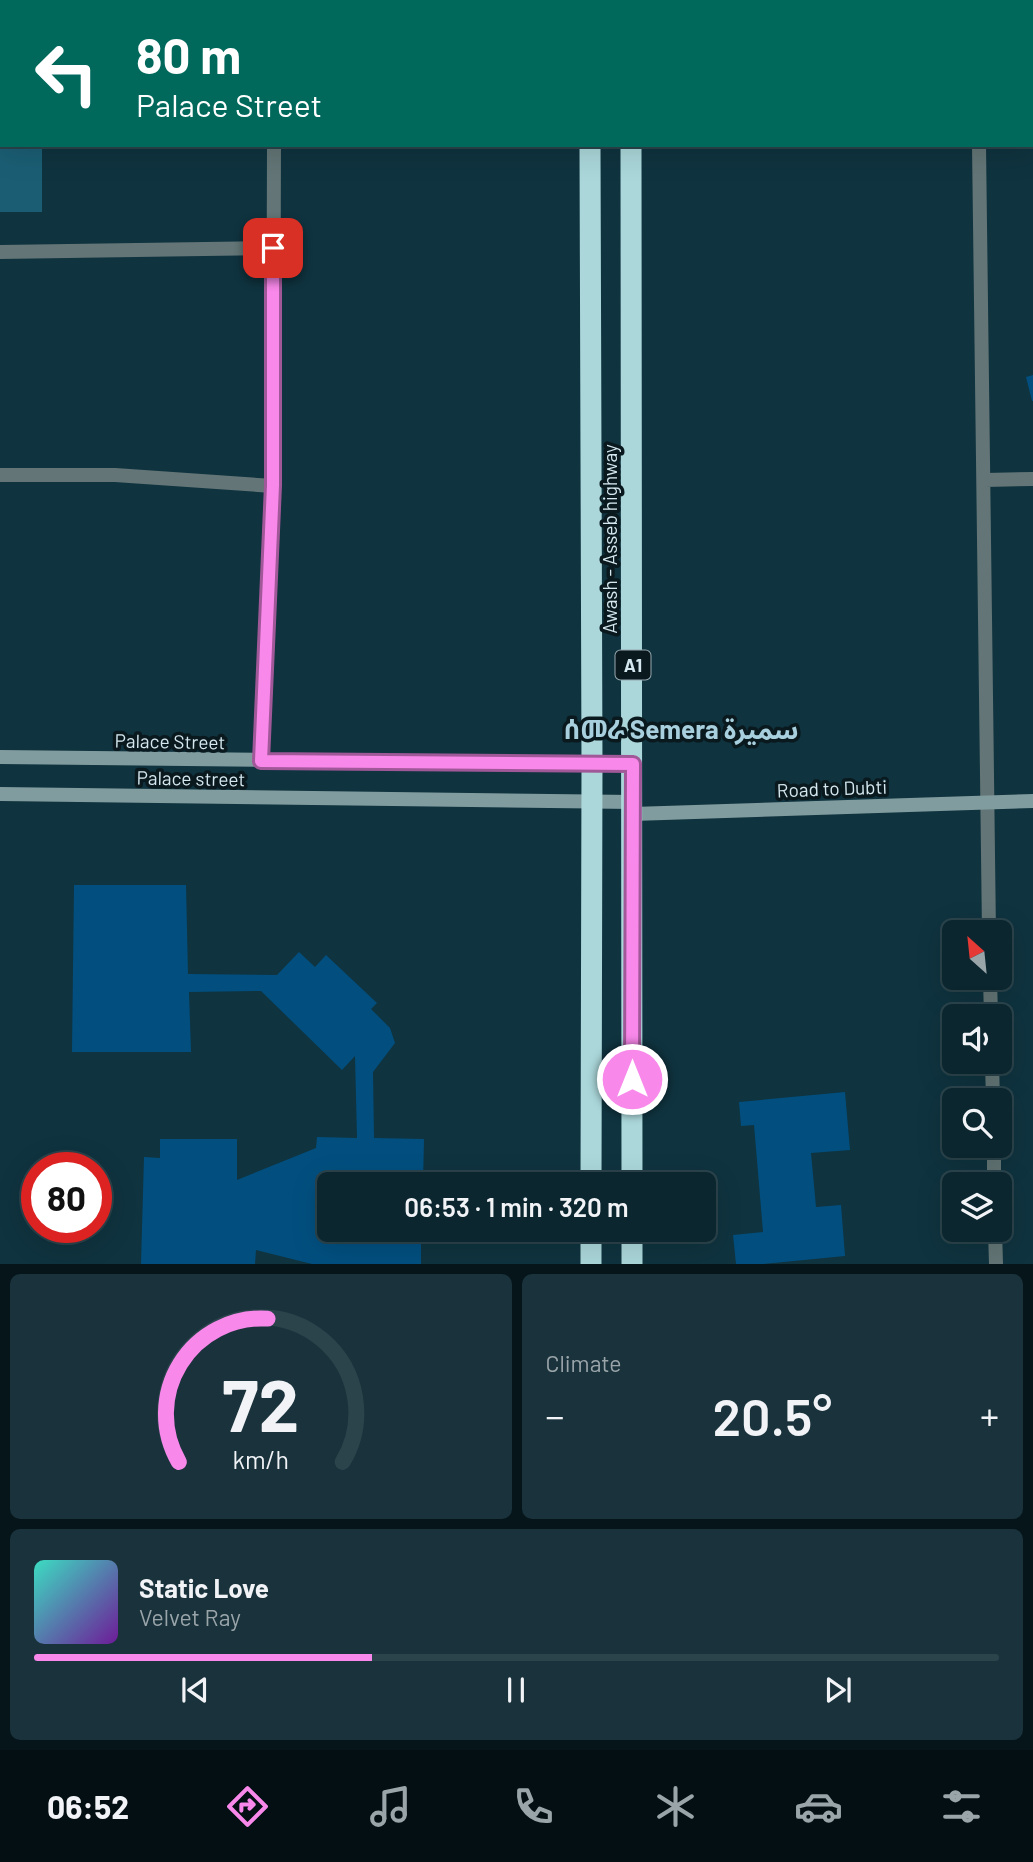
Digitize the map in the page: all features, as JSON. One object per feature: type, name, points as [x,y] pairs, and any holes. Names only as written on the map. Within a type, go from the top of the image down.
[{"type":"highway","name":"Awash - Asseb highway","points":[[590,147],[591,1172]]},
{"type":"highway","name":"Awash - Asseb highway","points":[[631,147],[632,1172]]},
{"type":"highway","points":[[591,1242],[591,1264]]},
{"type":"highway","points":[[632,1242],[632,1264]]},
{"type":"main road","name":"Palace Street","points":[[0,758],[633,764]]},
{"type":"main road","name":"Palace street","points":[[0,794],[592,803],[633,808]]},
{"type":"main road","name":"Road to Dubti","points":[[633,808],[1033,801]]},
{"type":"street","points":[[261,761],[273,485],[274,147]]},
{"type":"street","points":[[979,147],[989,920]]},
{"type":"street","points":[[0,252],[273,248]]},
{"type":"street","points":[[0,475],[115,475],[273,485]]},
{"type":"street","points":[[985,480],[1033,480]]},
{"type":"street","points":[[995,1242],[996,1264]]},
{"type":"shaded area","points":[[0,147],[42,147],[42,212],[0,212]]},
{"type":"building","points":[[1033,375],[1033,401],[1032,401],[1026,377]]},
{"type":"building","points":[[74,885],[186,885],[188,974],[277,975],[299,952],[315,967],[326,955],[377,1003],[371,1009],[390,1028],[395,1043],[373,1072],[374,1138],[424,1139],[423,1172],[317,1172],[317,1242],[421,1242],[421,1264],[312,1264],[256,1250],[255,1264],[141,1264],[144,1157],[160,1158],[160,1139],[237,1139],[237,1180],[316,1148],[317,1137],[357,1138],[355,1056],[342,1070],[261,991],[189,992],[191,1052],[72,1052]]},
{"type":"building","points":[[845,1092],[850,1150],[811,1153],[816,1207],[841,1205],[845,1256],[736,1264],[733,1235],[763,1232],[754,1125],[741,1126],[739,1102]]},
{"type":"district","name":"ሰመራ Semera سميرة","points":[[681,728]]},
{"type":"route","points":[[273,248],[273,485],[261,761],[633,764],[632,1079]]}]
